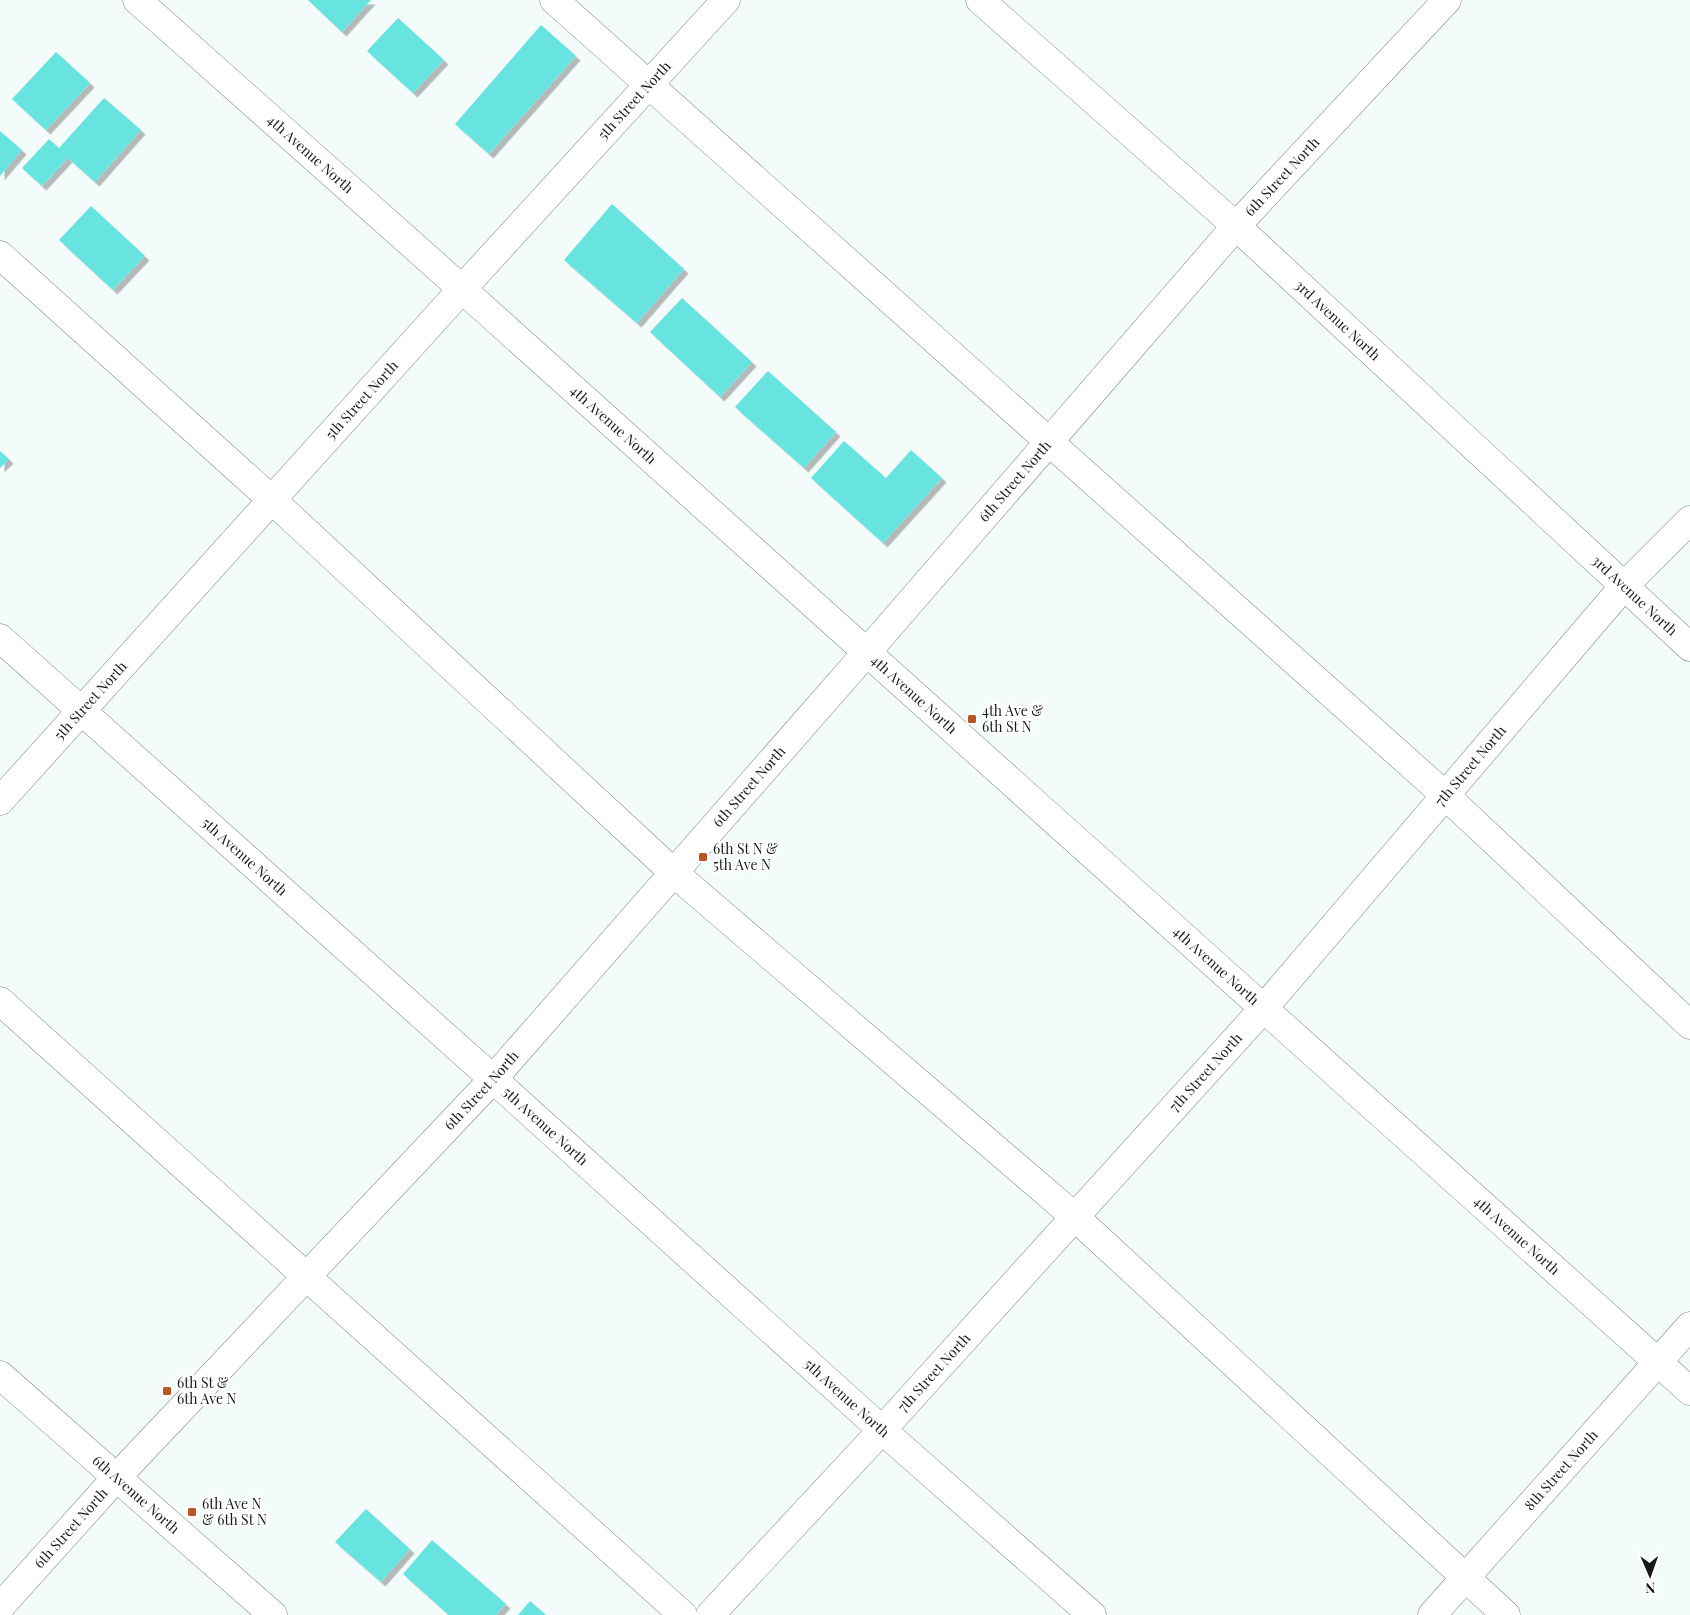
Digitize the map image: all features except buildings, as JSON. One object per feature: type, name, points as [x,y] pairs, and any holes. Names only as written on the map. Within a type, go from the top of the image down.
[{"type":"street","name":"4th Avenue North","points":[[137,0],[462,289],[1690,1391]]},
{"type":"street","points":[[554,0],[1446,796],[1690,1025]]},
{"type":"street","name":"5th Street North","points":[[0,801],[271,499],[726,0]]},
{"type":"street","name":"3rd Avenue North","points":[[980,0],[1236,226],[1690,647]]},
{"type":"street","name":"6th Street North","points":[[0,1607],[116,1478],[493,1079],[867,652],[1236,226],[1447,0]]},
{"type":"street","points":[[0,255],[271,499],[674,873],[1074,1217],[1506,1615]]},
{"type":"street","name":"7th Street North","points":[[710,1615],[882,1430],[1263,1008],[1624,586],[1690,520]]},
{"type":"street","name":"5th Avenue North","points":[[0,638],[882,1430],[1092,1615]]},
{"type":"street","points":[[0,1001],[683,1615]]},
{"type":"street","name":"8th Street North","points":[[1432,1615],[1690,1326]]},
{"type":"street","name":"6th Avenue North","points":[[0,1376],[272,1615]]},
{"type":"place","name":"4th Ave & 6th St N","points":[[972,719]]},
{"type":"place","name":"6th St N & 5th Ave N","points":[[703,857]]},
{"type":"place","name":"6th St & 6th Ave N","points":[[167,1391]]},
{"type":"place","name":"6th Ave N & 6th St N","points":[[192,1512]]}]
